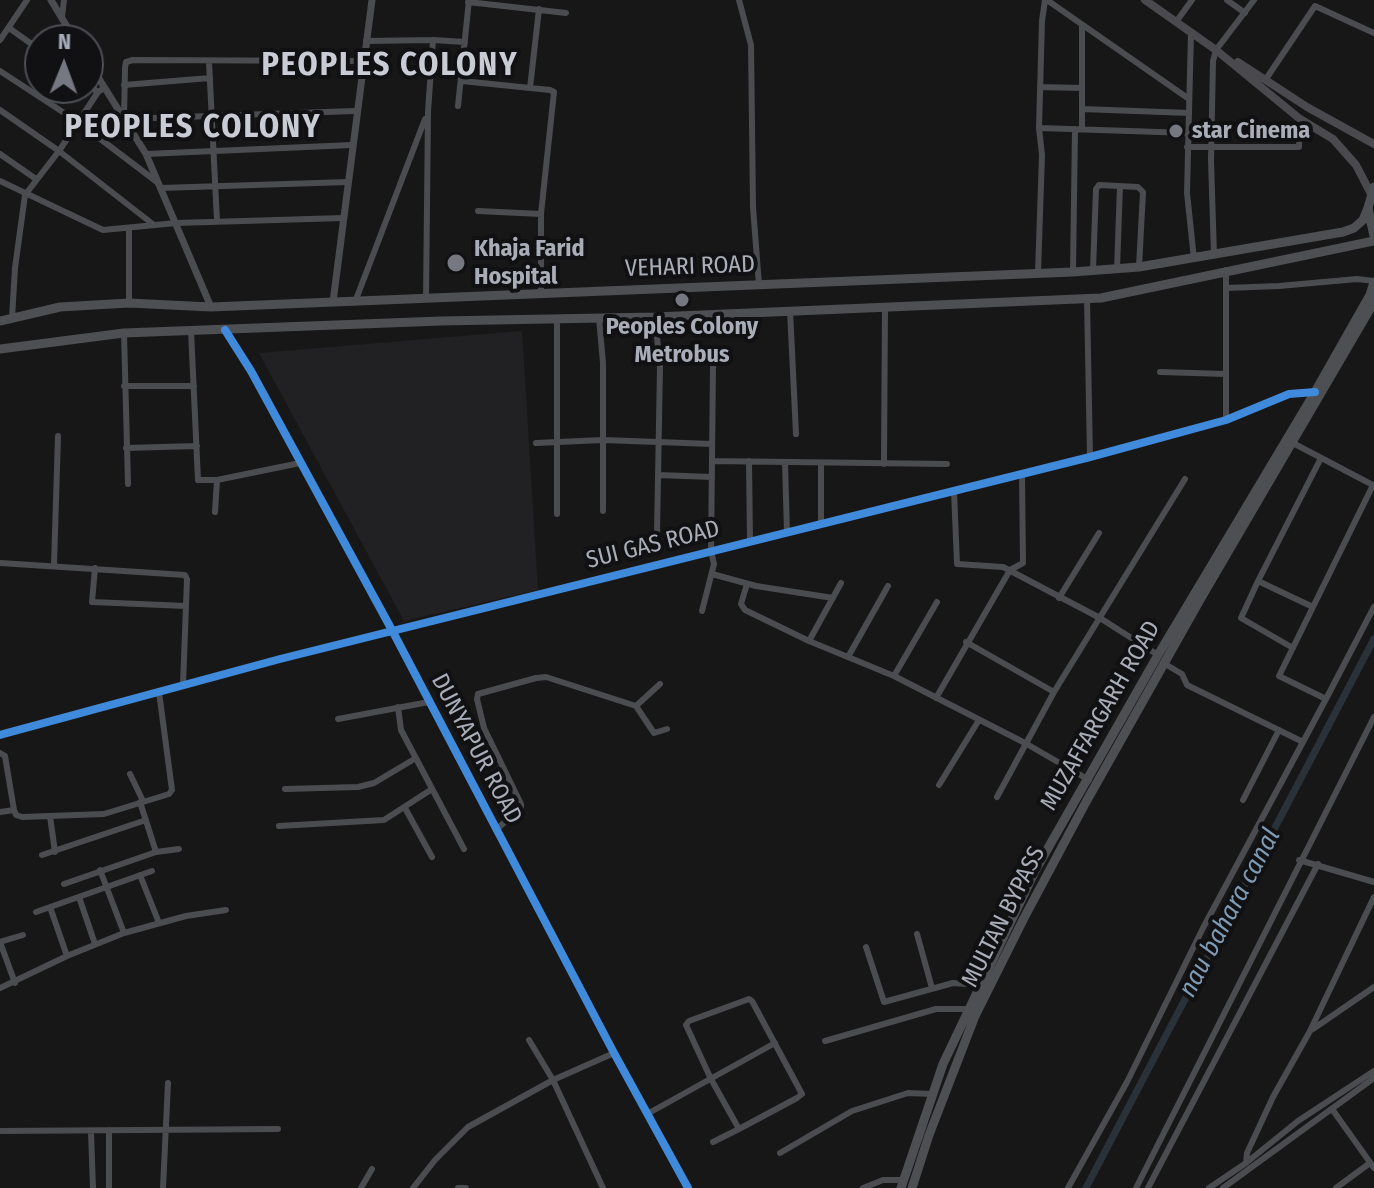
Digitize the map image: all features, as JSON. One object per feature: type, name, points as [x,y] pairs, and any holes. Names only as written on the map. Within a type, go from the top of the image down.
[{"type":"main road","points":[[1145,0],[1216,50],[1300,119],[1333,139],[1345,151],[1373,191],[1368,208],[1374,239]]},
{"type":"main road","points":[[1216,50],[1307,107],[1374,144]]},
{"type":"main road","name":"VEHARI ROAD","points":[[0,321],[60,307],[129,303],[211,307],[1117,269],[1194,259],[1343,232],[1363,220],[1368,208]]},
{"type":"main road","name":"VEHARI ROAD","points":[[0,349],[124,333],[655,317],[1087,299],[1360,246],[1374,239]]},
{"type":"main road","name":"MUZAFFARGARH ROAD","points":[[902,1184],[932,1094],[967,1009],[1035,871],[1158,655],[1290,441],[1370,295],[1374,281]]},
{"type":"main road","name":"MULTAN BYPASS","points":[[912,1188],[975,1016],[1086,802],[1290,441],[1374,302]]},
{"type":"street","points":[[0,40],[27,0]]},
{"type":"street","points":[[51,0],[66,24]]},
{"type":"street","points":[[62,17],[64,0]]},
{"type":"street","points":[[333,302],[355,111],[372,0]]},
{"type":"street","points":[[739,0],[751,45],[753,207],[759,285]]},
{"type":"street","points":[[1038,273],[1042,155],[1040,87],[1042,21],[1046,0],[1189,99]]},
{"type":"street","points":[[1176,22],[1192,0]]},
{"type":"street","points":[[1227,0],[1245,13]]},
{"type":"street","points":[[1214,255],[1211,160],[1213,61],[1216,50],[1254,0]]},
{"type":"street","points":[[458,106],[468,1],[566,13]]},
{"type":"street","points":[[1266,79],[1315,6],[1374,33]]},
{"type":"street","points":[[530,88],[539,9]]},
{"type":"street","points":[[1073,272],[1082,109],[1082,25]]},
{"type":"street","points":[[9,28],[24,39]]},
{"type":"street","points":[[1191,32],[1187,193],[1194,259]]},
{"type":"street","points":[[426,299],[428,112],[433,40]]},
{"type":"street","points":[[366,41],[465,42]]},
{"type":"street","points":[[124,119],[126,62],[363,61]]},
{"type":"street","points":[[209,62],[217,221]]},
{"type":"street","points":[[0,71],[78,122],[160,186],[348,182]]},
{"type":"street","points":[[124,85],[210,78]]},
{"type":"street","points":[[462,81],[550,90],[555,96],[541,214],[541,293]]},
{"type":"street","points":[[1040,87],[1082,88]]},
{"type":"street","points":[[104,94],[146,154],[211,307]]},
{"type":"street","points":[[12,318],[25,195],[91,104]]},
{"type":"street","points":[[1082,109],[1189,113]]},
{"type":"street","points":[[0,110],[59,151],[154,225]]},
{"type":"street","points":[[124,119],[355,111]]},
{"type":"street","points":[[355,302],[428,112]]},
{"type":"street","points":[[1187,147],[1299,147],[1300,119]]},
{"type":"street","points":[[1039,128],[1189,133]]},
{"type":"street","points":[[146,154],[352,145]]},
{"type":"street","points":[[0,154],[36,179]]},
{"type":"street","points":[[0,181],[103,230],[176,223],[343,218]]},
{"type":"street","points":[[1093,270],[1096,189],[1099,185],[1138,187],[1143,192],[1139,267]]},
{"type":"street","points":[[1117,269],[1120,186]]},
{"type":"street","points":[[478,211],[541,214]]},
{"type":"street","points":[[129,228],[129,303]]},
{"type":"street","points":[[1226,270],[1226,420]]},
{"type":"street","points":[[1226,288],[1357,279],[1374,281]]},
{"type":"street","points":[[1087,299],[1090,457]]},
{"type":"street","points":[[884,464],[885,306]]},
{"type":"street","points":[[790,310],[796,434]]},
{"type":"street","points":[[655,317],[660,367],[657,533]]},
{"type":"street","points":[[557,318],[557,514]]},
{"type":"street","points":[[599,318],[603,363],[603,511]]},
{"type":"street","name":"DUNYAPUR ROAD","points":[[225,330],[393,632],[688,1188]]},
{"type":"street","points":[[191,331],[198,480],[217,480],[300,463]]},
{"type":"street","points":[[124,333],[128,484]]},
{"type":"street","points":[[702,611],[714,564],[711,551],[713,367]]},
{"type":"street","points":[[1160,372],[1226,374]]},
{"type":"street","points":[[124,386],[194,386]]},
{"type":"street","name":"SUI GAS ROAD","points":[[0,735],[183,685],[1090,457],[1226,420],[1289,394],[1315,392]]},
{"type":"street","points":[[54,565],[58,436]]},
{"type":"street","points":[[536,443],[603,440],[712,444]]},
{"type":"street","points":[[1290,441],[1373,485],[1279,676],[1326,699]]},
{"type":"street","points":[[126,448],[197,446]]},
{"type":"street","points":[[1293,648],[1241,618],[1321,458]]},
{"type":"street","points":[[712,461],[947,464]]},
{"type":"street","points":[[749,461],[750,542]]},
{"type":"street","points":[[785,462],[787,533]]},
{"type":"street","points":[[821,463],[821,524]]},
{"type":"street","points":[[936,698],[1010,570],[1023,563],[1022,474]]},
{"type":"street","points":[[658,475],[712,477]]},
{"type":"street","points":[[997,797],[1054,692],[1185,479]]},
{"type":"street","points":[[215,512],[217,480]]},
{"type":"street","points":[[954,491],[957,564],[1010,570],[1100,618],[1158,655]]},
{"type":"street","points":[[1059,598],[1099,533]]},
{"type":"street","points":[[0,563],[185,575],[183,685]]},
{"type":"street","points":[[95,568],[92,602],[186,606]]},
{"type":"street","points":[[712,574],[747,584],[833,598]]},
{"type":"street","points":[[1258,581],[1313,607]]},
{"type":"street","points":[[809,641],[841,583]]},
{"type":"street","points":[[747,584],[742,608],[809,641],[894,676],[1025,743],[1089,780]]},
{"type":"street","points":[[848,657],[888,586]]},
{"type":"street","points":[[894,676],[937,602]]},
{"type":"street","points":[[1068,1188],[1127,1082],[1203,928],[1374,607]]},
{"type":"street","points":[[966,642],[1054,692]]},
{"type":"street","points":[[1165,664],[1182,674],[1187,685],[1303,742]]},
{"type":"street","points":[[496,830],[521,804],[484,728],[478,694],[546,677],[636,706],[653,732],[667,729]]},
{"type":"street","points":[[636,706],[660,684]]},
{"type":"street","points":[[0,753],[5,756],[14,810],[16,815],[22,817],[104,814],[171,792],[159,692]]},
{"type":"street","points":[[338,719],[429,702]]},
{"type":"street","points":[[398,707],[401,730],[464,849]]},
{"type":"street","points":[[1136,1188],[1299,860],[1374,717]]},
{"type":"street","points":[[939,785],[979,720]]},
{"type":"street","points":[[1243,800],[1279,730]]},
{"type":"street","points":[[285,789],[366,785],[416,758]]},
{"type":"street","points":[[130,774],[156,852]]},
{"type":"street","points":[[279,826],[384,820],[432,789]]},
{"type":"street","points":[[405,808],[432,857]]},
{"type":"street","points":[[0,812],[14,810]]},
{"type":"street","points":[[50,816],[55,852]]},
{"type":"street","points":[[42,855],[146,820]]},
{"type":"street","points":[[64,884],[156,852],[179,849]]},
{"type":"street","points":[[1299,860],[1374,882]]},
{"type":"street","points":[[1148,1188],[1318,864]]},
{"type":"street","points":[[100,870],[124,933]]},
{"type":"street","points":[[36,912],[152,871]]},
{"type":"street","points":[[140,875],[159,923]]},
{"type":"street","points":[[79,897],[95,944]]},
{"type":"street","points":[[1246,1163],[1247,1153],[1273,1097],[1310,1031],[1374,897]]},
{"type":"street","points":[[50,907],[67,956]]},
{"type":"street","points":[[0,988],[124,933],[186,916],[226,910]]},
{"type":"street","points":[[917,934],[932,988]]},
{"type":"street","points":[[15,983],[0,942],[23,935]]},
{"type":"street","points":[[866,947],[884,1002],[953,983],[979,985]]},
{"type":"street","points":[[1310,1031],[1374,987]]},
{"type":"street","points":[[713,1142],[739,1129],[802,1094],[749,999],[689,1021],[686,1029],[739,1129]]},
{"type":"street","points":[[825,1041],[936,1009],[967,1009]]},
{"type":"street","points":[[529,1040],[553,1080],[603,1188]]},
{"type":"street","points":[[649,1113],[775,1043]]},
{"type":"street","points":[[413,1188],[435,1160],[468,1127],[553,1080],[614,1053]]},
{"type":"street","points":[[1209,1188],[1298,1121],[1374,1071]]},
{"type":"street","points":[[1223,1188],[1374,1078]]},
{"type":"street","points":[[163,1188],[168,1083]]},
{"type":"street","points":[[780,1153],[852,1111],[908,1093],[932,1094]]},
{"type":"street","points":[[1332,1109],[1372,1166],[1336,1188]]},
{"type":"street","points":[[0,1131],[278,1129]]},
{"type":"street","points":[[109,1130],[109,1188]]},
{"type":"street","points":[[91,1132],[93,1188]]},
{"type":"street","points":[[361,1188],[372,1169]]},
{"type":"street","points":[[863,1188],[883,1180],[902,1184]]},
{"type":"street","points":[[458,1188],[466,1188]]},
{"type":"shaded area","points":[[522,331],[538,590],[404,621],[259,353]]},
{"type":"waterway","name":"nau bahara canal","points":[[1086,1188],[1374,639]]},
{"type":"cycle path","points":[[225,330],[251,371],[393,632],[688,1188]]},
{"type":"cycle path","points":[[0,735],[280,659],[1090,457],[1226,420],[1289,394],[1315,392]]},
{"type":"place","name":"star Cinema","points":[[1176,131]]},
{"type":"place","name":"Khaja Farid Hospital","points":[[456,263]]},
{"type":"place","name":"Peoples Colony Metrobus","points":[[682,300]]},
{"type":"district","name":"PEOPLES COLONY","points":[[390,66]]},
{"type":"district","name":"PEOPLES COLONY","points":[[193,128]]}]
